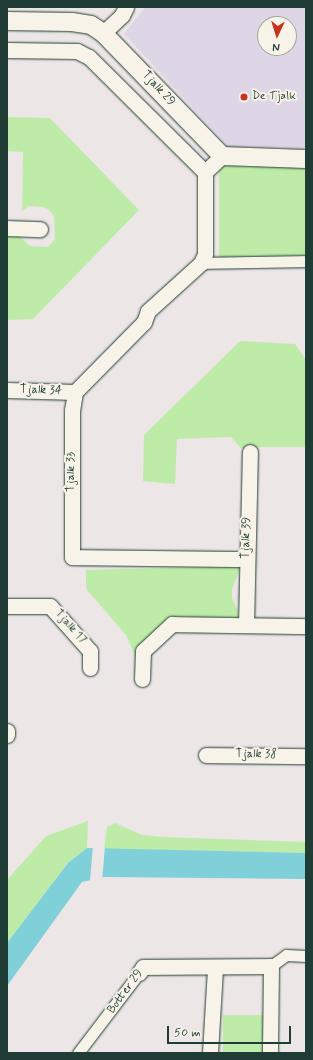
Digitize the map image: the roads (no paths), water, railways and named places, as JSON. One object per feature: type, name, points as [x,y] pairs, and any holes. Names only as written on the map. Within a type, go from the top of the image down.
[{"type":"street","points":[[103,32],[122,15],[126,7]]},
{"type":"street","name":"Tjalk 29","points":[[7,21],[72,22],[91,25],[103,32],[222,156]]},
{"type":"street","points":[[7,50],[77,51],[89,57],[205,172],[205,254],[201,263],[148,311],[144,322],[75,392]]},
{"type":"street","points":[[205,172],[222,156],[306,159]]},
{"type":"street","points":[[7,228],[40,229]]},
{"type":"street","points":[[201,263],[306,261]]},
{"type":"street","name":"Tjalk 34","points":[[7,390],[75,392]]},
{"type":"street","name":"Tjalk 33","points":[[75,392],[72,410],[72,558],[247,559]]},
{"type":"street","name":"Tjalk 39","points":[[246,625],[250,452]]},
{"type":"street","name":"Tjalk 17","points":[[7,606],[50,606],[90,651],[90,668]]},
{"type":"street","points":[[142,679],[143,651],[172,624],[306,626]]},
{"type":"street","name":"Tjalk 38","points":[[206,755],[306,756]]},
{"type":"street","points":[[270,1053],[271,966],[286,955],[306,956]]},
{"type":"street","name":"Botter 29","points":[[78,1053],[143,967],[215,968],[271,966]]},
{"type":"street","points":[[210,1053],[215,968]]},
{"type":"water","points":[[87,848],[306,853],[306,879],[104,877],[82,882],[7,986],[7,943],[68,863]]},
{"type":"place","name":"De Tjalk","points":[[244,97]]}]
